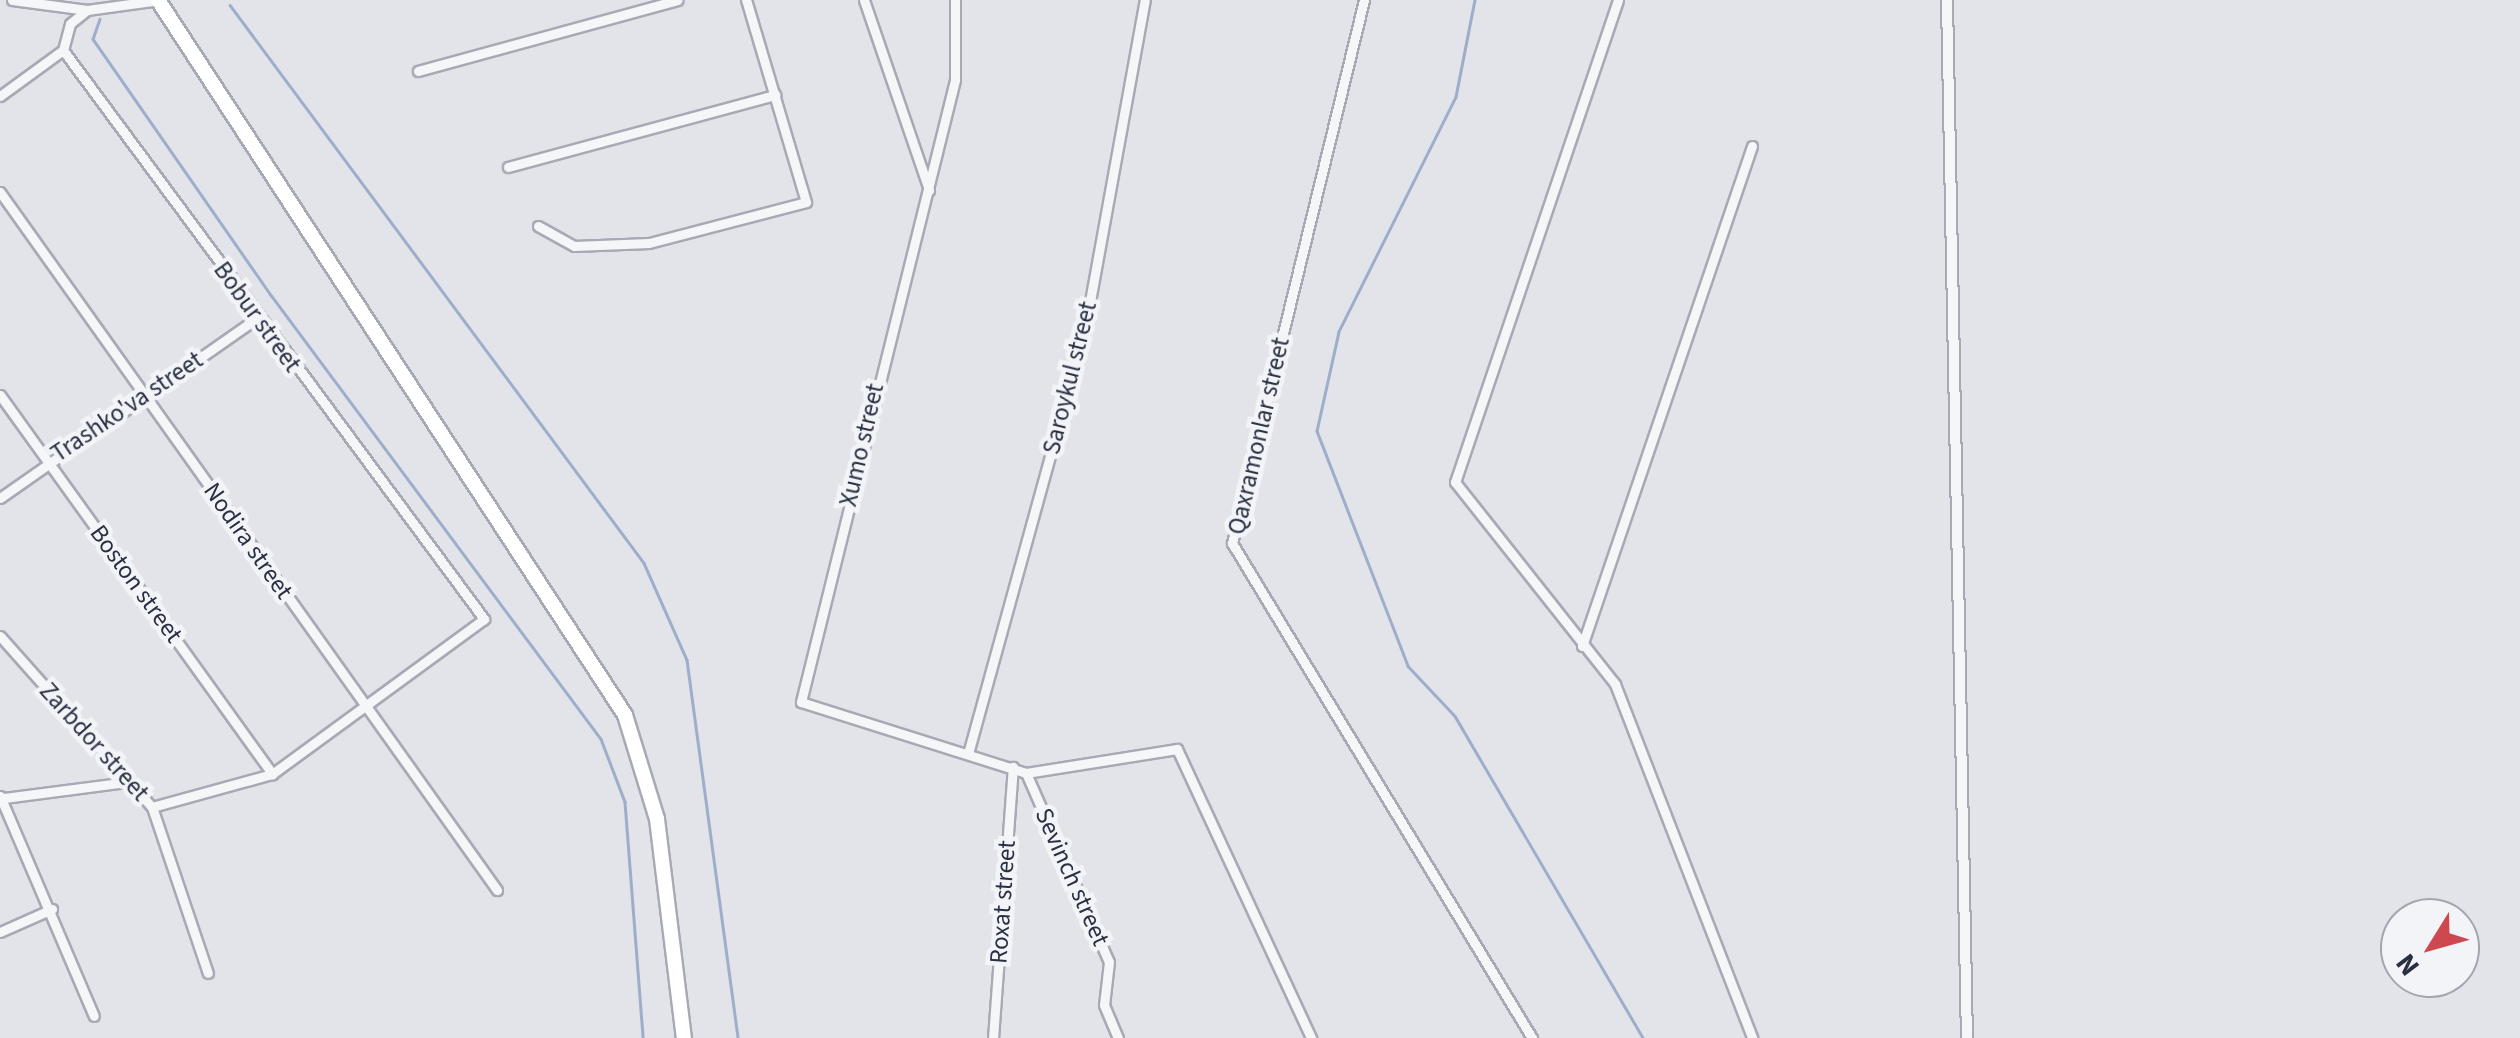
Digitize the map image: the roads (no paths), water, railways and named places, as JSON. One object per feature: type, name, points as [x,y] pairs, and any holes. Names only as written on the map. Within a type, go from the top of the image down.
[{"type":"highway","points":[[159,0],[625,715],[660,838],[684,1038]]},
{"type":"street","points":[[12,0],[87,10],[159,0]]},
{"type":"street","points":[[418,71],[677,0]]},
{"type":"street","points":[[538,226],[574,246],[649,243],[806,202],[746,0]]},
{"type":"street","points":[[864,0],[929,190]]},
{"type":"street","name":"Xumo street","points":[[955,0],[955,80],[801,702],[897,738],[968,750]]},
{"type":"street","name":"Saroykul street","points":[[968,750],[1085,330],[1145,0]]},
{"type":"street","name":"Qaxramonlar street","points":[[1364,0],[1232,543],[1532,1038]]},
{"type":"street","points":[[1618,0],[1455,482],[1614,684],[1752,1038]]},
{"type":"street","points":[[1947,0],[1968,1038]]},
{"type":"street","points":[[0,96],[64,50],[70,24],[87,10]]},
{"type":"street","name":"Bobur street","points":[[64,50],[256,319],[484,619],[366,706]]},
{"type":"street","points":[[508,167],[775,94]]},
{"type":"street","points":[[1582,646],[1752,146]]},
{"type":"street","name":"Nodira street","points":[[0,192],[497,890]]},
{"type":"street","name":"Trashko'va street","points":[[0,498],[256,319]]},
{"type":"street","name":"Boston street","points":[[0,394],[272,774]]},
{"type":"street","name":"Zarbdor street","points":[[0,636],[152,807],[208,973]]},
{"type":"street","points":[[152,807],[272,774],[366,706]]},
{"type":"street","points":[[968,750],[1026,773],[1176,749],[1311,1038]]},
{"type":"street","name":"Roxat street","points":[[993,1038],[1013,767]]},
{"type":"street","name":"Sevinch street","points":[[1026,773],[1109,962],[1104,1005],[1118,1038]]},
{"type":"street","points":[[94,1016],[2,797],[128,782]]},
{"type":"street","points":[[0,932],[52,909]]},
{"type":"waterway","points":[[1475,0],[1456,97],[1339,332],[1317,431],[1408,666],[1455,716],[1643,1038]]},
{"type":"waterway","points":[[230,5],[644,563],[687,660],[738,1038]]},
{"type":"waterway","points":[[100,19],[93,39],[271,295],[601,739],[625,802],[643,1038]]}]
